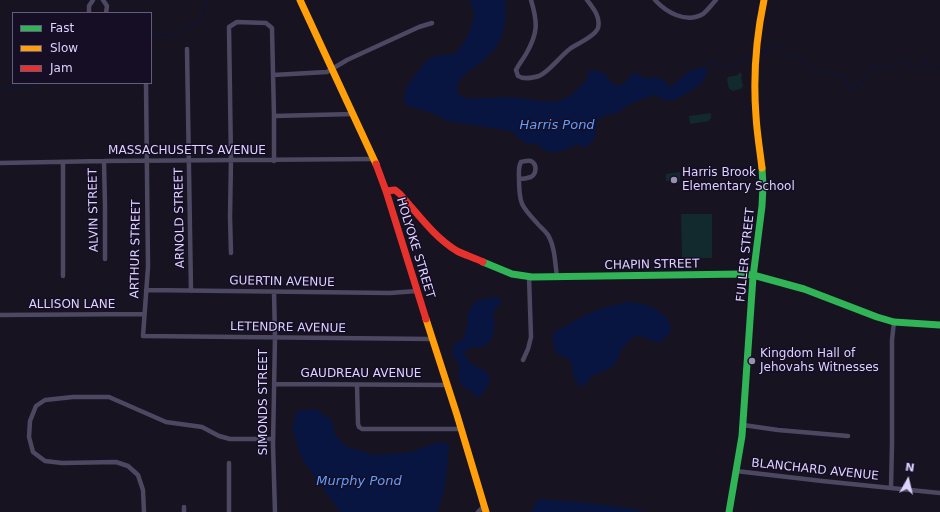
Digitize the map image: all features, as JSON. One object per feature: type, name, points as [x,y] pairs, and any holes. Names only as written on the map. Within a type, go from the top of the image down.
[{"type":"main road","name":"HOLYOKE STREET","points":[[300,0],[374,159],[386,191],[432,339],[462,429],[485,509]]},
{"type":"main road","name":"FULLER STREET","points":[[729,512],[743,425],[753,275],[763,200],[762,168],[756,116],[755,77],[757,40],[764,0]]},
{"type":"main road","name":"CHAPIN STREET","points":[[386,191],[395,190],[400,194],[437,235],[458,251],[512,274],[530,277],[753,275],[804,289],[894,322],[940,325]]},
{"type":"street","points":[[89,12],[89,6],[93,0]]},
{"type":"street","points":[[103,0],[107,6],[106,12]]},
{"type":"street","points":[[531,0],[536,19],[536,30],[530,45],[516,70],[520,77],[526,79],[542,74],[570,49],[593,34],[598,24],[597,16],[587,0]]},
{"type":"street","points":[[655,0],[670,12],[689,17],[703,14],[716,0]]},
{"type":"street","points":[[231,253],[229,27],[237,22],[266,23],[272,28],[274,161]]},
{"type":"street","points":[[273,75],[327,72],[354,56],[419,27],[432,23]]},
{"type":"street","name":"ARNOLD STREET","points":[[187,49],[191,291]]},
{"type":"street","name":"ARTHUR STREET","points":[[143,336],[148,267],[146,84]]},
{"type":"street","points":[[274,116],[353,114]]},
{"type":"street","name":"MASSACHUSETTS AVENUE","points":[[0,163],[374,159]]},
{"type":"street","points":[[519,179],[531,177],[534,174],[536,169],[535,164],[532,161],[527,160],[521,162],[518,166],[519,194],[522,206],[526,212],[547,234],[555,256],[557,277]]},
{"type":"street","points":[[63,162],[63,276]]},
{"type":"street","name":"ALVIN STREET","points":[[104,162],[105,259]]},
{"type":"street","points":[[523,360],[531,337],[530,277]]},
{"type":"street","name":"GUERTIN AVENUE","points":[[146,290],[390,293],[417,291]]},
{"type":"street","name":"SIMONDS STREET","points":[[274,292],[275,337],[273,439],[275,512]]},
{"type":"street","name":"ALLISON LANE","points":[[0,315],[144,314]]},
{"type":"street","points":[[890,488],[892,444],[892,340],[894,322]]},
{"type":"street","name":"LETENDRE AVENUE","points":[[143,336],[432,339]]},
{"type":"street","name":"GAUDREAU AVENUE","points":[[274,384],[448,385]]},
{"type":"street","points":[[357,385],[358,421],[359,426],[362,429],[462,429]]},
{"type":"street","points":[[144,512],[143,490],[138,475],[128,466],[116,462],[62,463],[45,461],[33,452],[29,432],[30,421],[36,406],[46,400],[73,397],[109,397],[166,422],[202,427],[219,436],[230,439],[273,439]]},
{"type":"street","points":[[743,425],[778,430],[848,436]]},
{"type":"street","points":[[229,463],[230,512]]},
{"type":"street","name":"BLANCHARD AVENUE","points":[[736,471],[940,493]]},
{"type":"street","points":[[478,512],[485,509]]},
{"type":"green space","points":[[739,73],[742,75],[743,86],[741,89],[733,91],[729,89],[727,80],[728,77],[738,75]]},
{"type":"green space","points":[[711,113],[711,118],[709,121],[690,124],[689,116]]},
{"type":"green space","points":[[680,172],[679,182],[666,181],[666,174]]},
{"type":"green space","points":[[681,214],[712,214],[712,258],[682,258]]},
{"type":"water","name":"Harris Pond","points":[[469,0],[504,0],[506,4],[506,11],[501,38],[497,46],[485,59],[466,74],[458,84],[457,88],[460,96],[466,98],[522,98],[554,102],[566,98],[577,89],[587,80],[588,71],[591,70],[601,72],[611,83],[616,85],[621,85],[624,83],[633,73],[640,74],[644,79],[662,79],[669,87],[695,69],[705,67],[707,69],[707,74],[701,84],[672,101],[661,99],[656,94],[628,105],[618,113],[602,117],[597,121],[594,140],[585,148],[578,144],[557,152],[547,151],[537,144],[524,142],[511,131],[447,121],[440,116],[405,104],[404,98],[407,86],[427,60],[435,56],[453,54],[461,47],[474,17],[474,10]]},
{"type":"water","points":[[495,297],[500,298],[501,301],[493,313],[494,331],[489,343],[479,348],[468,348],[464,354],[471,363],[486,372],[489,377],[487,387],[478,398],[462,385],[459,375],[459,363],[452,354],[453,344],[463,340],[467,327],[468,313],[475,301]]},
{"type":"water","points":[[627,302],[646,305],[662,313],[670,323],[669,333],[665,338],[657,343],[643,337],[634,336],[621,350],[615,365],[593,375],[586,384],[580,387],[573,376],[572,364],[564,356],[556,353],[553,342],[553,333],[583,316],[602,308]]},
{"type":"water","name":"Murphy Pond","points":[[315,409],[332,420],[335,435],[347,447],[375,455],[411,452],[438,442],[449,444],[445,487],[438,512],[340,512],[302,459],[292,428],[297,411]]},
{"type":"water","points":[[538,499],[606,505],[647,512],[531,512]]},
{"type":"waterway","points":[[152,34],[174,36],[201,21],[207,0]]},
{"type":"waterway","points":[[761,56],[774,43],[788,54],[800,57],[818,73],[843,75],[849,88],[859,87],[873,66],[890,67],[899,60],[920,69],[925,60],[939,69],[940,68]]},
{"type":"waterway","points":[[705,67],[711,62],[727,67],[750,55]]},
{"type":"waterway","points":[[0,90],[37,84]]},
{"type":"traffic: fast","points":[[729,512],[742,436],[753,277],[762,206],[762,168]]},
{"type":"traffic: fast","points":[[483,262],[512,274],[532,277],[753,275],[804,289],[894,322],[940,325]]},
{"type":"traffic: slow","points":[[300,0],[376,164]]},
{"type":"traffic: slow","points":[[762,168],[756,123],[755,72],[757,43],[764,0]]},
{"type":"traffic: slow","points":[[426,319],[486,512]]},
{"type":"traffic: jam","points":[[376,164],[386,191],[426,319]]},
{"type":"traffic: jam","points":[[386,191],[395,190],[400,194],[427,225],[441,239],[457,251],[483,262]]},
{"type":"place","name":"Harris Brook Elementary School","points":[[674,180]]},
{"type":"place","name":"Kingdom Hall of Jehovahs Witnesses","points":[[752,361]]}]
